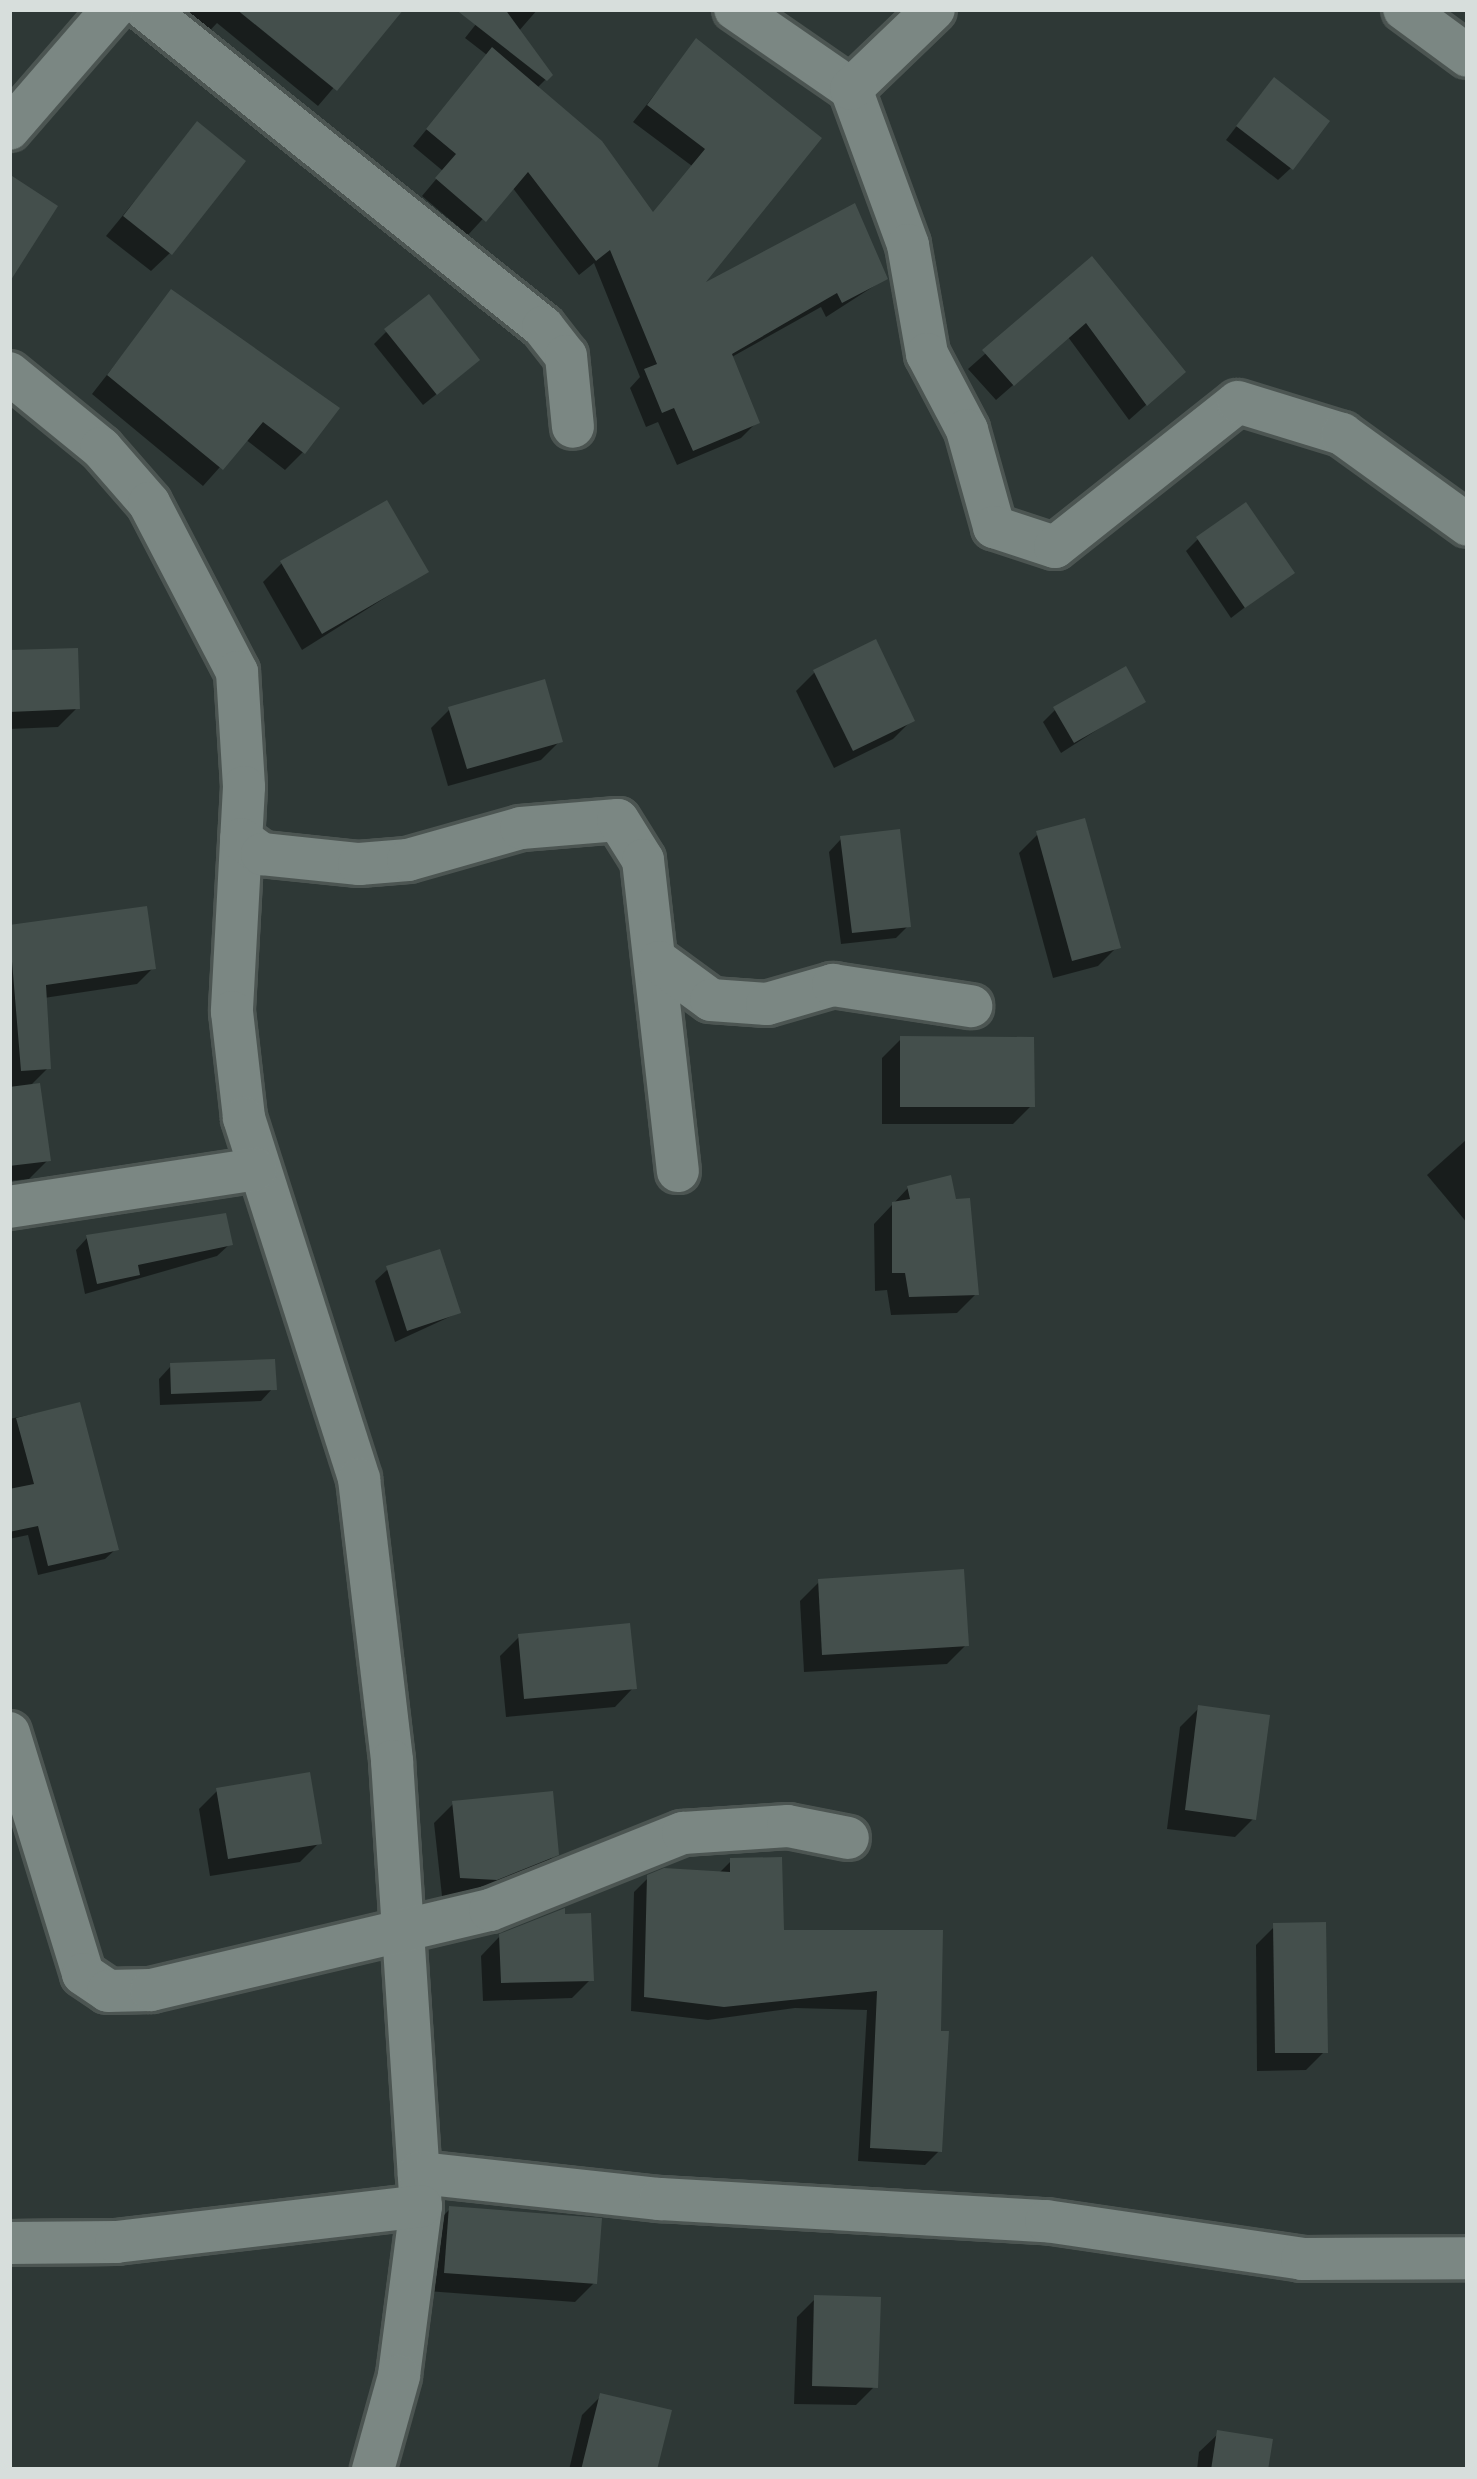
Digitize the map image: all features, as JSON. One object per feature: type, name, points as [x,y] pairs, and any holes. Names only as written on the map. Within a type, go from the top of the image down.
[{"type":"street","points":[[9,129],[113,9]]},
{"type":"street","points":[[145,9],[543,327],[566,356],[572,427]]},
{"type":"street","points":[[735,9],[851,89],[908,245],[927,354],[967,430],[994,527],[1054,548],[1238,402],[1342,434],[1468,525]]},
{"type":"street","points":[[851,89],[934,9]]},
{"type":"street","points":[[1404,9],[1468,56]]},
{"type":"street","points":[[9,373],[101,448],[149,503],[237,672],[242,839],[232,1012],[256,1169],[338,1391],[359,1479],[392,1761],[420,2190],[399,2376],[373,2470]]},
{"type":"street","points":[[242,839],[283,858],[359,864],[408,860],[520,828],[618,820],[643,860],[659,962],[663,1074],[678,1171]]},
{"type":"street","points":[[659,962],[712,1000],[766,1004],[832,985],[971,1006]]},
{"type":"street","points":[[9,1207],[256,1169]]},
{"type":"street","points":[[9,1733],[17,1797],[92,1987],[151,1990],[402,1927],[490,1910],[683,1833],[788,1826],[848,1838]]},
{"type":"street","points":[[9,2243],[116,2242],[420,2190],[1046,2221],[1302,2259],[1468,2258]]},
{"type":"building","points":[[236,9],[404,9],[337,91]]},
{"type":"building","points":[[455,9],[505,9],[553,75],[547,81]]},
{"type":"building","points":[[696,38],[822,138],[706,282],[855,203],[888,279],[842,303],[837,293],[732,354],[760,423],[693,451],[674,408],[662,413],[644,369],[657,364],[610,250],[596,261],[528,172],[486,222],[435,178],[456,154],[426,129],[492,47],[602,141],[653,212],[705,149],[647,105]]},
{"type":"building","points":[[1274,77],[1330,121],[1293,170],[1236,126]]},
{"type":"building","points":[[197,121],[246,161],[172,255],[123,216]]},
{"type":"building","points":[[9,174],[58,206],[9,283]]},
{"type":"building","points":[[1092,256],[1186,372],[1147,406],[1086,323],[1014,386],[982,350]]},
{"type":"building","points":[[171,289],[340,408],[305,454],[263,422],[223,470],[107,375]]},
{"type":"building","points":[[429,294],[480,360],[437,395],[384,329]]},
{"type":"building","points":[[387,500],[429,572],[322,634],[280,561]]},
{"type":"building","points":[[1246,502],[1295,573],[1245,608],[1196,537]]},
{"type":"building","points":[[876,639],[915,721],[853,751],[813,670]]},
{"type":"building","points":[[78,648],[80,709],[9,712],[9,650]]},
{"type":"building","points":[[1126,666],[1146,702],[1074,743],[1053,707]]},
{"type":"building","points":[[545,679],[563,742],[467,769],[448,707]]},
{"type":"building","points":[[1085,818],[1121,948],[1072,961],[1036,831]]},
{"type":"building","points":[[900,829],[911,927],[852,933],[840,836]]},
{"type":"building","points":[[147,906],[156,969],[46,985],[51,1069],[21,1071],[9,925]]},
{"type":"building","points":[[900,1036],[1034,1037],[1035,1107],[900,1107]]},
{"type":"building","points":[[40,1083],[51,1161],[9,1166],[9,1087]]},
{"type":"building","points":[[951,1175],[956,1199],[970,1198],[979,1295],[909,1297],[905,1273],[892,1273],[892,1202],[910,1199],[907,1186]]},
{"type":"building","points":[[226,1213],[233,1245],[138,1265],[140,1275],[97,1284],[86,1235]]},
{"type":"building","points":[[440,1249],[461,1313],[407,1331],[386,1266]]},
{"type":"building","points":[[275,1359],[277,1390],[171,1394],[170,1363]]},
{"type":"building","points":[[80,1402],[119,1550],[48,1566],[38,1526],[9,1532],[9,1489],[34,1484],[16,1418]]},
{"type":"building","points":[[964,1569],[969,1646],[822,1655],[818,1579]]},
{"type":"building","points":[[630,1623],[637,1689],[524,1699],[518,1634]]},
{"type":"building","points":[[1198,1705],[1270,1715],[1256,1820],[1185,1810]]},
{"type":"building","points":[[310,1772],[322,1844],[228,1859],[216,1788]]},
{"type":"building","points":[[553,1791],[559,1855],[497,1880],[460,1878],[452,1801]]},
{"type":"building","points":[[782,1857],[784,1930],[943,1930],[941,2031],[949,2031],[942,2152],[870,2148],[877,1991],[724,2007],[644,1997],[647,1875],[664,1868],[730,1872],[730,1858]]},
{"type":"building","points":[[565,1908],[565,1914],[591,1913],[594,1981],[501,1983],[499,1934]]},
{"type":"building","points":[[1326,1922],[1328,2053],[1275,2053],[1273,1923]]},
{"type":"building","points":[[449,2206],[602,2218],[597,2284],[444,2273]]},
{"type":"building","points":[[814,2295],[881,2297],[878,2388],[812,2386]]},
{"type":"building","points":[[600,2393],[672,2410],[657,2470],[581,2470]]},
{"type":"building","points":[[1217,2430],[1273,2439],[1268,2470],[1211,2470]]}]
